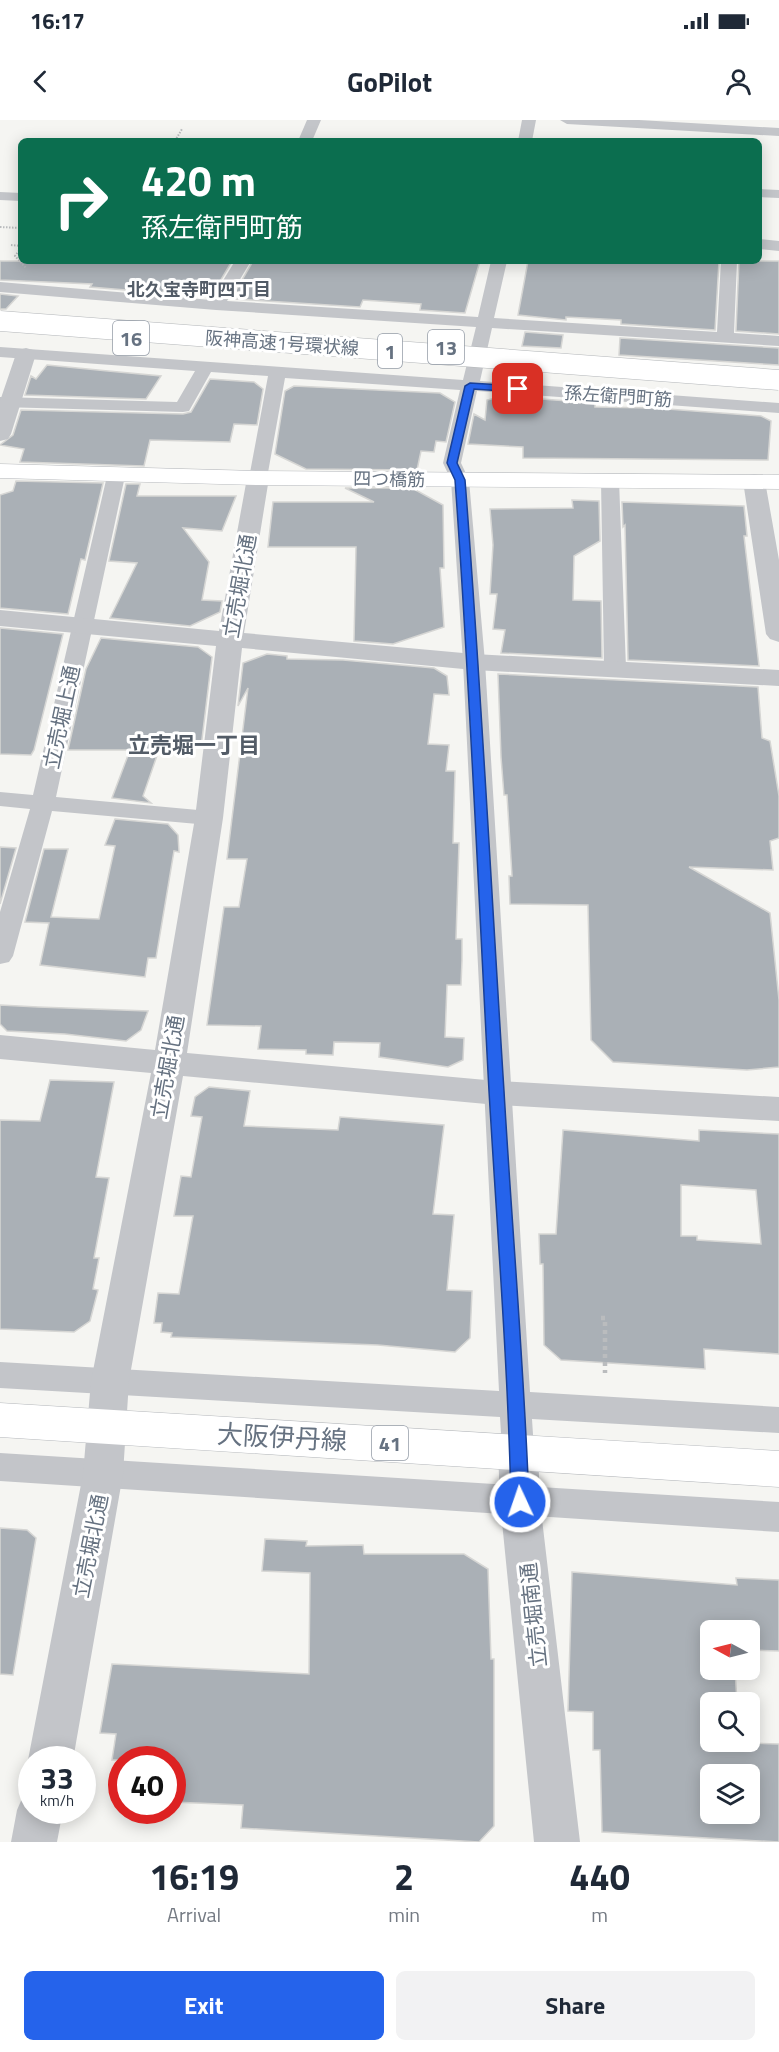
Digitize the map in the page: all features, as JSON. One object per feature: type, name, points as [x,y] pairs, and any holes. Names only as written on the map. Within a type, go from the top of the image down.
[{"type":"main road","name":"13","points":[[0,305],[264,326],[628,368]]},
{"type":"main road","name":"阪神高速1号環状線","points":[[0,321],[628,368],[779,382]]},
{"type":"main road","name":"16","points":[[0,335],[261,341]]},
{"type":"main road","points":[[0,342],[131,353],[424,369],[779,382]]},
{"type":"main road","name":"四つ橋筋","points":[[0,471],[116,476],[779,482]]},
{"type":"main road","name":"大阪伊丹線","points":[[0,1420],[518,1450],[779,1468]]},
{"type":"street","points":[[306,138],[314,120]]},
{"type":"street","points":[[526,138],[529,120]]},
{"type":"street","points":[[567,120],[779,132]]},
{"type":"street","points":[[762,193],[779,194]]},
{"type":"street","points":[[0,196],[18,197]]},
{"type":"street","points":[[762,244],[779,246]]},
{"type":"street","points":[[216,305],[241,264]]},
{"type":"street","name":"立売堀南通","points":[[498,264],[452,463],[460,480],[474,663],[497,1093],[517,1406],[520,1502],[557,1842]]},
{"type":"street","points":[[725,338],[729,264]]},
{"type":"street","points":[[0,287],[485,324],[779,341]]},
{"type":"street","name":"孫左衛門町筋","points":[[0,352],[779,408]]},
{"type":"street","points":[[0,434],[5,402],[26,354]]},
{"type":"street","points":[[5,402],[183,407],[206,367]]},
{"type":"street","name":"立売堀北通","points":[[53,1746],[103,1474],[110,1381],[169,1063],[209,818],[230,640],[277,372]]},
{"type":"street","name":"立売堀上通","points":[[0,956],[43,803],[80,626],[116,476]]},
{"type":"street","points":[[610,480],[615,668]]},
{"type":"street","points":[[754,481],[779,634]]},
{"type":"street","points":[[0,618],[474,663],[615,668],[779,678]]},
{"type":"street","points":[[0,799],[209,818]]},
{"type":"street","points":[[0,1047],[497,1093],[779,1109]]},
{"type":"street","points":[[0,1375],[779,1420]]},
{"type":"street","points":[[0,1467],[779,1517]]},
{"type":"street","points":[[34,1842],[37,1824]]},
{"type":"path","points":[[177,138],[182,129]]},
{"type":"path","points":[[0,227],[18,228]]},
{"type":"path","points":[[11,245],[18,246]]},
{"type":"path","points":[[601,1318],[605,1318],[605,1373]]},
{"type":"building","points":[[0,261],[18,261],[18,264],[230,264],[215,290],[167,286],[162,293],[90,287],[92,284],[0,280]]},
{"type":"building","points":[[779,261],[779,334],[736,331],[739,264]]},
{"type":"building","points":[[251,264],[479,264],[465,313],[420,310],[421,304],[363,300],[360,307],[236,299],[240,292],[235,292]]},
{"type":"building","points":[[527,264],[719,264],[715,330],[621,324],[621,320],[566,317],[566,320],[518,315]]},
{"type":"building","points":[[0,294],[18,296],[6,309],[0,309]]},
{"type":"building","points":[[525,332],[563,335],[561,348],[522,346]]},
{"type":"building","points":[[620,338],[779,348],[779,365],[619,355]]},
{"type":"building","points":[[47,365],[161,376],[146,399],[25,395],[31,376],[36,379]]},
{"type":"building","points":[[210,379],[254,382],[263,389],[257,425],[234,424],[230,442],[150,440],[144,466],[20,462],[24,449],[0,445],[13,435],[21,410],[183,414],[191,412]]},
{"type":"building","points":[[294,386],[440,393],[455,402],[446,442],[436,441],[434,452],[421,451],[417,470],[306,469],[275,454],[285,391]]},
{"type":"building","points":[[503,396],[595,403],[595,407],[654,408],[761,416],[771,421],[768,460],[523,458],[523,447],[468,444],[474,414],[485,420],[487,400]]},
{"type":"building","points":[[16,481],[103,483],[85,560],[81,559],[68,614],[0,608],[0,495],[13,491]]},
{"type":"building","points":[[126,484],[140,484],[137,496],[236,496],[222,531],[183,528],[209,562],[202,600],[222,601],[220,612],[190,626],[110,618],[137,563],[109,561]]},
{"type":"building","points":[[345,488],[412,488],[443,505],[444,568],[440,568],[444,627],[393,644],[354,641],[356,547],[268,547],[273,502],[374,502]]},
{"type":"building","points":[[572,500],[599,501],[600,541],[574,556],[573,600],[601,601],[602,658],[501,653],[505,630],[493,629],[497,594],[490,594],[493,545],[490,509],[573,508]]},
{"type":"building","points":[[622,502],[744,506],[747,536],[744,536],[759,666],[628,660],[625,525],[623,527]]},
{"type":"building","points":[[0,628],[63,634],[31,755],[0,754]]},
{"type":"building","points":[[101,638],[198,647],[212,657],[201,747],[160,747],[143,796],[151,803],[112,798],[130,750],[68,750],[86,669]]},
{"type":"building","points":[[267,654],[287,656],[287,659],[343,660],[434,668],[447,676],[449,695],[434,694],[428,744],[449,745],[446,771],[455,771],[453,843],[459,843],[456,939],[462,939],[462,960],[461,985],[447,985],[445,1037],[464,1038],[463,1060],[448,1067],[379,1057],[380,1043],[334,1042],[333,1055],[306,1054],[306,1050],[258,1049],[261,1026],[207,1025],[224,907],[239,907],[247,859],[227,859],[248,688],[238,706],[243,663]]},
{"type":"building","points":[[498,674],[758,687],[762,738],[770,741],[779,796],[779,838],[770,841],[773,870],[689,867],[770,913],[779,1000],[779,1067],[747,1070],[613,1062],[591,1040],[588,905],[510,904],[509,876],[512,876],[507,795],[504,795],[501,757]]},
{"type":"building","points":[[115,819],[168,824],[178,835],[179,852],[174,851],[156,958],[148,958],[145,977],[40,965],[49,923],[25,922],[44,849],[68,849],[51,917],[99,919],[115,846],[105,845]]},
{"type":"building","points":[[0,847],[16,848],[0,904]]},
{"type":"building","points":[[0,1005],[148,1011],[141,1030],[126,1041],[65,1034],[7,1031],[0,1024]]},
{"type":"building","points":[[50,1080],[114,1082],[96,1177],[109,1178],[94,1258],[99,1258],[93,1289],[98,1290],[90,1321],[74,1332],[0,1329],[0,1120],[40,1121]]},
{"type":"building","points":[[209,1087],[250,1091],[244,1126],[338,1130],[340,1117],[444,1125],[433,1214],[454,1215],[447,1290],[472,1291],[470,1338],[455,1352],[378,1345],[171,1337],[172,1333],[161,1332],[162,1323],[154,1323],[158,1293],[179,1294],[193,1216],[174,1216],[181,1176],[191,1177],[202,1117],[191,1116],[195,1097]]},
{"type":"building","points":[[563,1130],[699,1141],[699,1130],[779,1134],[779,1354],[704,1349],[705,1369],[561,1360],[544,1345],[543,1264],[540,1264],[539,1234],[556,1234]],"holes":[[[681,1185],[756,1190],[761,1244],[697,1240],[697,1236],[681,1236]]]},
{"type":"building","points":[[0,1528],[27,1530],[36,1538],[13,1675],[0,1674]]},
{"type":"building","points":[[265,1539],[307,1541],[306,1546],[363,1545],[364,1554],[464,1554],[488,1569],[491,1659],[494,1659],[494,1826],[479,1842],[241,1828],[243,1805],[186,1803],[186,1746],[114,1746],[116,1734],[100,1733],[112,1664],[309,1674],[310,1573],[262,1571]]},
{"type":"building","points":[[572,1572],[737,1585],[736,1578],[779,1580],[779,1651],[760,1650],[760,1620],[700,1620],[700,1680],[736,1680],[736,1692],[700,1692],[700,1752],[760,1752],[760,1743],[779,1744],[779,1842],[602,1832],[600,1750],[593,1750],[593,1712],[568,1711]]},
{"type":"district","name":"北久宝寺町四丁目","points":[[199,289]]},
{"type":"district","name":"立売堀一丁目","points":[[194,745]]},
{"type":"route","points":[[518,389],[470,386],[452,463],[460,480],[474,663],[497,1093],[517,1406],[520,1502]]}]
